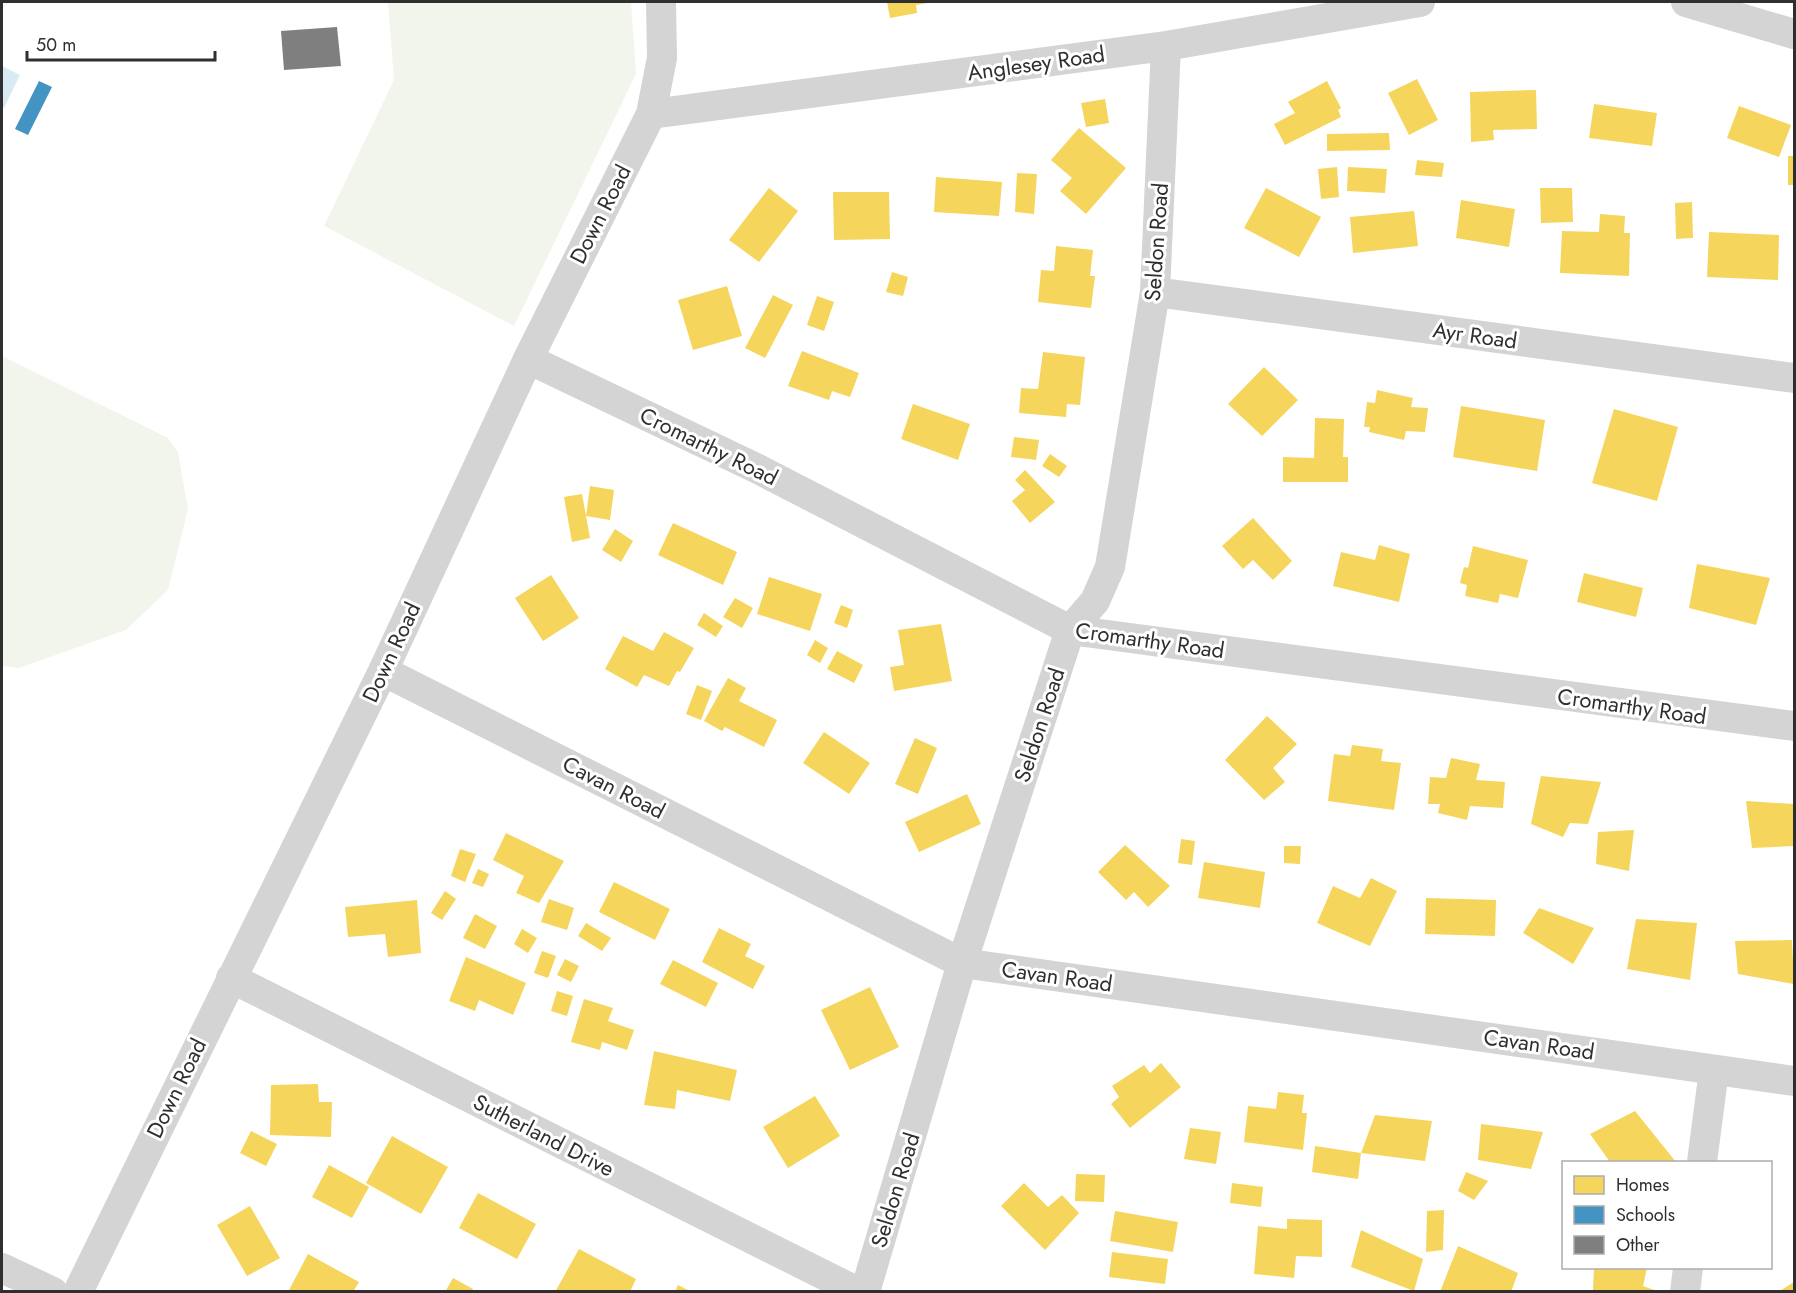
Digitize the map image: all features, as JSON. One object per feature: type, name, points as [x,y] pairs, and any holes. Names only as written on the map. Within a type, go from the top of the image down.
[{"type":"street","name":"Down Road","points":[[78,1292],[383,671],[528,359],[651,114],[663,58],[661,2]]},
{"type":"street","name":"Anglesey Road","points":[[651,114],[1166,46],[1420,2]]},
{"type":"street","points":[[1686,2],[1794,34]]},
{"type":"street","name":"Seldon Road","points":[[865,1292],[962,963],[1070,630],[1095,601],[1110,567],[1155,292],[1166,46]]},
{"type":"street","name":"Ayr Road","points":[[1155,292],[1794,378]]},
{"type":"street","name":"Cromarthy Road","points":[[528,359],[769,475],[1070,630],[1794,726]]},
{"type":"street","name":"Cavan Road","points":[[383,671],[962,963],[1794,1081]]},
{"type":"street","name":"Sutherland Drive","points":[[231,978],[858,1292]]},
{"type":"street","points":[[1702,1161],[1714,1070]]},
{"type":"street","points":[[2,1268],[53,1292]]},
{"type":"street","points":[[1685,1292],[1688,1269]]},
{"type":"shaded area","points":[[388,2],[631,2],[636,74],[514,326],[324,226],[394,80]]},
{"type":"shaded area","points":[[2,66],[20,75],[4,108],[2,107]]},
{"type":"shaded area","points":[[2,356],[168,438],[178,452],[188,509],[168,590],[126,630],[19,668],[2,666]]},
{"type":"building: Homes","points":[[887,2],[928,3],[916,5],[917,13],[890,18]]},
{"type":"building: Homes","points":[[1417,79],[1438,120],[1409,135],[1388,93]]},
{"type":"building: Homes","points":[[1327,81],[1341,108],[1338,110],[1341,117],[1285,145],[1274,124],[1295,113],[1288,102]]},
{"type":"building: Homes","points":[[1536,90],[1537,129],[1493,130],[1494,140],[1471,142],[1470,92]]},
{"type":"building: Homes","points":[[1105,99],[1109,123],[1086,127],[1081,103]]},
{"type":"building: Homes","points":[[1594,104],[1657,113],[1652,146],[1589,138]]},
{"type":"building: Homes","points":[[1739,106],[1791,125],[1779,157],[1727,138]]},
{"type":"building: Homes","points":[[1079,128],[1126,168],[1086,214],[1060,191],[1072,178],[1051,160]]},
{"type":"building: Homes","points":[[1389,133],[1390,150],[1327,151],[1327,134]]},
{"type":"building: Homes","points":[[1788,156],[1794,156],[1794,185],[1788,185]]},
{"type":"building: Homes","points":[[1417,160],[1444,163],[1442,177],[1415,175]]},
{"type":"building: Homes","points":[[1337,167],[1339,197],[1321,199],[1318,169]]},
{"type":"building: Homes","points":[[1348,167],[1387,169],[1385,193],[1347,191]]},
{"type":"building: Homes","points":[[1017,173],[1037,174],[1034,214],[1015,212]]},
{"type":"building: Homes","points":[[936,177],[1002,182],[999,216],[934,212]]},
{"type":"building: Homes","points":[[769,188],[798,211],[759,262],[729,240]]},
{"type":"building: Homes","points":[[1266,188],[1321,217],[1299,257],[1244,228]]},
{"type":"building: Homes","points":[[1540,188],[1572,188],[1573,222],[1541,223]]},
{"type":"building: Homes","points":[[833,192],[889,192],[890,239],[834,240]]},
{"type":"building: Homes","points":[[1461,200],[1515,209],[1509,247],[1456,238]]},
{"type":"building: Homes","points":[[1692,202],[1693,238],[1676,239],[1675,203]]},
{"type":"building: Homes","points":[[1414,211],[1418,246],[1353,253],[1350,217]]},
{"type":"building: Homes","points":[[1600,214],[1625,216],[1624,233],[1630,233],[1629,276],[1560,273],[1562,231],[1599,232]]},
{"type":"building: Homes","points":[[1709,232],[1779,235],[1778,280],[1707,277]]},
{"type":"building: Homes","points":[[1056,246],[1093,250],[1090,276],[1095,276],[1091,308],[1038,302],[1041,270],[1054,271]]},
{"type":"building: Homes","points":[[892,272],[908,277],[903,296],[886,292]]},
{"type":"building: Homes","points":[[727,286],[742,336],[693,350],[678,300]]},
{"type":"building: Homes","points":[[773,295],[793,305],[765,358],[745,348]]},
{"type":"building: Homes","points":[[817,296],[834,302],[824,331],[807,325]]},
{"type":"building: Homes","points":[[802,351],[859,373],[850,397],[832,391],[829,400],[788,386]]},
{"type":"building: Homes","points":[[1043,352],[1085,357],[1080,405],[1067,404],[1066,417],[1019,413],[1021,388],[1038,389]]},
{"type":"building: Homes","points":[[1264,367],[1298,400],[1262,436],[1228,404]]},
{"type":"building: Homes","points":[[1377,390],[1413,398],[1411,407],[1428,408],[1425,432],[1406,431],[1404,440],[1369,432],[1370,427],[1364,427],[1367,402],[1375,403]]},
{"type":"building: Homes","points":[[913,404],[970,424],[958,460],[901,439]]},
{"type":"building: Homes","points":[[1461,406],[1545,420],[1537,471],[1453,457]]},
{"type":"building: Homes","points":[[1614,409],[1678,427],[1657,501],[1592,483]]},
{"type":"building: Homes","points":[[1315,418],[1344,419],[1343,457],[1348,457],[1348,482],[1283,482],[1283,457],[1314,458]]},
{"type":"building: Homes","points":[[1014,437],[1039,440],[1036,460],[1011,457]]},
{"type":"building: Homes","points":[[1050,454],[1067,466],[1059,477],[1042,466]]},
{"type":"building: Homes","points":[[1025,470],[1055,502],[1030,523],[1012,501],[1025,490],[1015,480]]},
{"type":"building: Homes","points":[[590,486],[614,490],[610,520],[586,516]]},
{"type":"building: Homes","points":[[582,494],[590,538],[572,542],[564,497]]},
{"type":"building: Homes","points":[[1253,518],[1292,561],[1273,580],[1253,560],[1243,569],[1222,546]]},
{"type":"building: Homes","points":[[673,523],[737,552],[723,585],[658,555]]},
{"type":"building: Homes","points":[[615,529],[633,541],[621,562],[602,550]]},
{"type":"building: Homes","points":[[1379,545],[1410,554],[1399,602],[1333,586],[1341,552],[1375,560]]},
{"type":"building: Homes","points":[[1473,546],[1528,560],[1518,598],[1500,594],[1498,603],[1465,596],[1467,585],[1460,583],[1464,567],[1468,568]]},
{"type":"building: Homes","points":[[1697,564],[1770,578],[1756,625],[1689,608]]},
{"type":"building: Homes","points":[[1584,573],[1643,588],[1636,617],[1577,602]]},
{"type":"building: Homes","points":[[551,575],[579,618],[543,641],[515,598]]},
{"type":"building: Homes","points":[[769,577],[822,594],[810,631],[757,614]]},
{"type":"building: Homes","points":[[735,598],[753,608],[742,628],[723,617]]},
{"type":"building: Homes","points":[[841,605],[853,610],[847,628],[834,623]]},
{"type":"building: Homes","points":[[704,613],[723,626],[716,637],[697,625]]},
{"type":"building: Homes","points":[[941,624],[952,681],[894,691],[890,667],[904,665],[898,630]]},
{"type":"building: Homes","points":[[664,632],[694,648],[669,686],[644,675],[637,687],[605,669],[623,636],[653,651]]},
{"type":"building: Homes","points":[[815,640],[828,648],[820,663],[807,655]]},
{"type":"building: Homes","points":[[837,651],[863,665],[854,683],[827,669]]},
{"type":"building: Homes","points":[[728,678],[746,688],[739,701],[777,720],[764,747],[725,727],[722,731],[704,721]]},
{"type":"building: Homes","points":[[697,685],[712,691],[701,720],[686,714]]},
{"type":"building: Homes","points":[[1267,716],[1297,744],[1273,768],[1285,782],[1264,800],[1225,760]]},
{"type":"building: Homes","points":[[824,732],[870,763],[849,794],[803,763]]},
{"type":"building: Homes","points":[[915,738],[937,748],[918,794],[895,784]]},
{"type":"building: Homes","points":[[1352,745],[1383,749],[1381,761],[1401,763],[1394,810],[1328,801],[1334,754],[1350,756]]},
{"type":"building: Homes","points":[[1451,758],[1480,764],[1476,780],[1505,782],[1503,808],[1470,806],[1467,820],[1438,813],[1440,804],[1428,804],[1430,777],[1446,778]]},
{"type":"building: Homes","points":[[1541,776],[1601,782],[1588,824],[1570,823],[1563,837],[1531,824]]},
{"type":"building: Homes","points":[[967,794],[981,824],[919,852],[905,822]]},
{"type":"building: Homes","points":[[1746,801],[1794,804],[1794,846],[1752,848]]},
{"type":"building: Homes","points":[[1634,830],[1629,871],[1596,864],[1598,832]]},
{"type":"building: Homes","points":[[506,833],[564,861],[539,903],[516,893],[524,876],[493,860]]},
{"type":"building: Homes","points":[[1181,839],[1195,841],[1192,865],[1178,863]]},
{"type":"building: Homes","points":[[1125,845],[1170,886],[1148,907],[1134,892],[1126,900],[1098,872]]},
{"type":"building: Homes","points":[[1284,846],[1301,846],[1300,864],[1284,863]]},
{"type":"building: Homes","points":[[460,849],[476,854],[465,882],[451,876]]},
{"type":"building: Homes","points":[[1204,862],[1265,872],[1260,908],[1198,898]]},
{"type":"building: Homes","points":[[478,869],[489,874],[483,887],[472,883]]},
{"type":"building: Homes","points":[[1371,878],[1397,891],[1370,946],[1317,923],[1333,886],[1360,898]]},
{"type":"building: Homes","points":[[614,882],[670,909],[655,940],[599,912]]},
{"type":"building: Homes","points":[[445,891],[456,899],[442,920],[431,913]]},
{"type":"building: Homes","points":[[1426,898],[1496,900],[1495,936],[1425,934]]},
{"type":"building: Homes","points":[[549,899],[574,908],[567,930],[541,922]]},
{"type":"building: Homes","points":[[417,900],[421,953],[388,957],[385,934],[348,937],[345,907]]},
{"type":"building: Homes","points":[[1539,908],[1594,928],[1573,964],[1523,933]]},
{"type":"building: Homes","points":[[475,914],[497,926],[485,949],[463,938]]},
{"type":"building: Homes","points":[[1636,919],[1697,923],[1690,980],[1627,969]]},
{"type":"building: Homes","points":[[586,923],[611,938],[602,951],[578,936]]},
{"type":"building: Homes","points":[[719,928],[751,944],[745,956],[765,966],[753,989],[702,962]]},
{"type":"building: Homes","points":[[522,929],[537,938],[528,953],[514,944]]},
{"type":"building: Homes","points":[[1792,940],[1794,984],[1738,974],[1735,941]]},
{"type":"building: Homes","points":[[542,951],[556,956],[548,978],[534,973]]},
{"type":"building: Homes","points":[[466,957],[526,983],[513,1015],[479,1000],[475,1011],[449,1001]]},
{"type":"building: Homes","points":[[565,959],[579,966],[571,982],[557,975]]},
{"type":"building: Homes","points":[[673,960],[718,983],[706,1007],[660,984]]},
{"type":"building: Homes","points":[[870,987],[899,1047],[850,1070],[821,1010]]},
{"type":"building: Homes","points":[[557,991],[573,996],[567,1016],[551,1011]]},
{"type":"building: Homes","points":[[584,999],[613,1008],[608,1021],[634,1030],[627,1050],[602,1042],[600,1050],[571,1042]]},
{"type":"building: Homes","points":[[654,1051],[737,1070],[730,1101],[677,1090],[675,1109],[644,1105]]},
{"type":"building: Homes","points":[[1161,1063],[1181,1087],[1130,1128],[1111,1104],[1119,1097],[1112,1086],[1144,1065],[1150,1073]]},
{"type":"building: Homes","points":[[318,1084],[319,1102],[332,1102],[331,1137],[270,1135],[271,1085]]},
{"type":"building: Homes","points":[[1278,1092],[1304,1095],[1302,1113],[1307,1113],[1303,1150],[1244,1142],[1248,1106],[1276,1109]]},
{"type":"building: Homes","points":[[815,1096],[840,1136],[788,1168],[763,1127]]},
{"type":"building: Homes","points":[[1635,1111],[1675,1161],[1609,1161],[1590,1134]]},
{"type":"building: Homes","points":[[1375,1115],[1432,1121],[1425,1161],[1361,1153]]},
{"type":"building: Homes","points":[[1481,1124],[1543,1132],[1531,1169],[1478,1160]]},
{"type":"building: Homes","points":[[1190,1128],[1221,1132],[1216,1164],[1184,1159]]},
{"type":"building: Homes","points":[[251,1131],[277,1144],[266,1166],[240,1153]]},
{"type":"building: Homes","points":[[392,1136],[448,1167],[421,1214],[366,1183]]},
{"type":"building: Homes","points":[[1315,1146],[1361,1153],[1358,1179],[1312,1172]]},
{"type":"building: Homes","points":[[329,1165],[369,1187],[352,1218],[312,1197]]},
{"type":"building: Homes","points":[[1466,1172],[1488,1181],[1474,1200],[1458,1191]]},
{"type":"building: Homes","points":[[1076,1174],[1105,1175],[1104,1202],[1075,1201]]},
{"type":"building: Homes","points":[[1024,1183],[1048,1207],[1062,1195],[1079,1213],[1045,1250],[1001,1206]]},
{"type":"building: Homes","points":[[1232,1183],[1263,1187],[1261,1207],[1230,1203]]},
{"type":"building: Homes","points":[[478,1193],[536,1224],[517,1259],[459,1228]]},
{"type":"building: Homes","points":[[250,1206],[280,1258],[247,1276],[217,1225]]},
{"type":"building: Homes","points":[[1444,1210],[1443,1250],[1426,1252],[1427,1211]]},
{"type":"building: Homes","points":[[1115,1211],[1178,1222],[1173,1252],[1110,1241]]},
{"type":"building: Homes","points":[[1287,1219],[1322,1220],[1322,1257],[1296,1256],[1294,1278],[1254,1274],[1258,1226],[1287,1229]]},
{"type":"building: Homes","points":[[1361,1230],[1423,1259],[1414,1291],[1351,1267]]},
{"type":"building: Homes","points":[[1458,1246],[1518,1273],[1511,1292],[1440,1292]]},
{"type":"building: Homes","points":[[579,1249],[636,1279],[630,1292],[555,1292]]},
{"type":"building: Homes","points":[[1112,1252],[1168,1259],[1165,1284],[1109,1277]]},
{"type":"building: Homes","points":[[308,1254],[359,1282],[353,1292],[288,1292]]},
{"type":"building: Homes","points":[[1594,1269],[1647,1269],[1643,1286],[1660,1292],[1593,1290]]},
{"type":"building: Homes","points":[[453,1278],[473,1289],[472,1292],[445,1292]]},
{"type":"building: Homes","points":[[1794,1282],[1794,1292],[1778,1292]]},
{"type":"building: Homes","points":[[678,1285],[692,1292],[675,1292]]},
{"type":"building: Schools","points":[[39,81],[52,87],[28,135],[15,129]]},
{"type":"building: Other","points":[[337,27],[341,66],[284,70],[281,31]]}]
